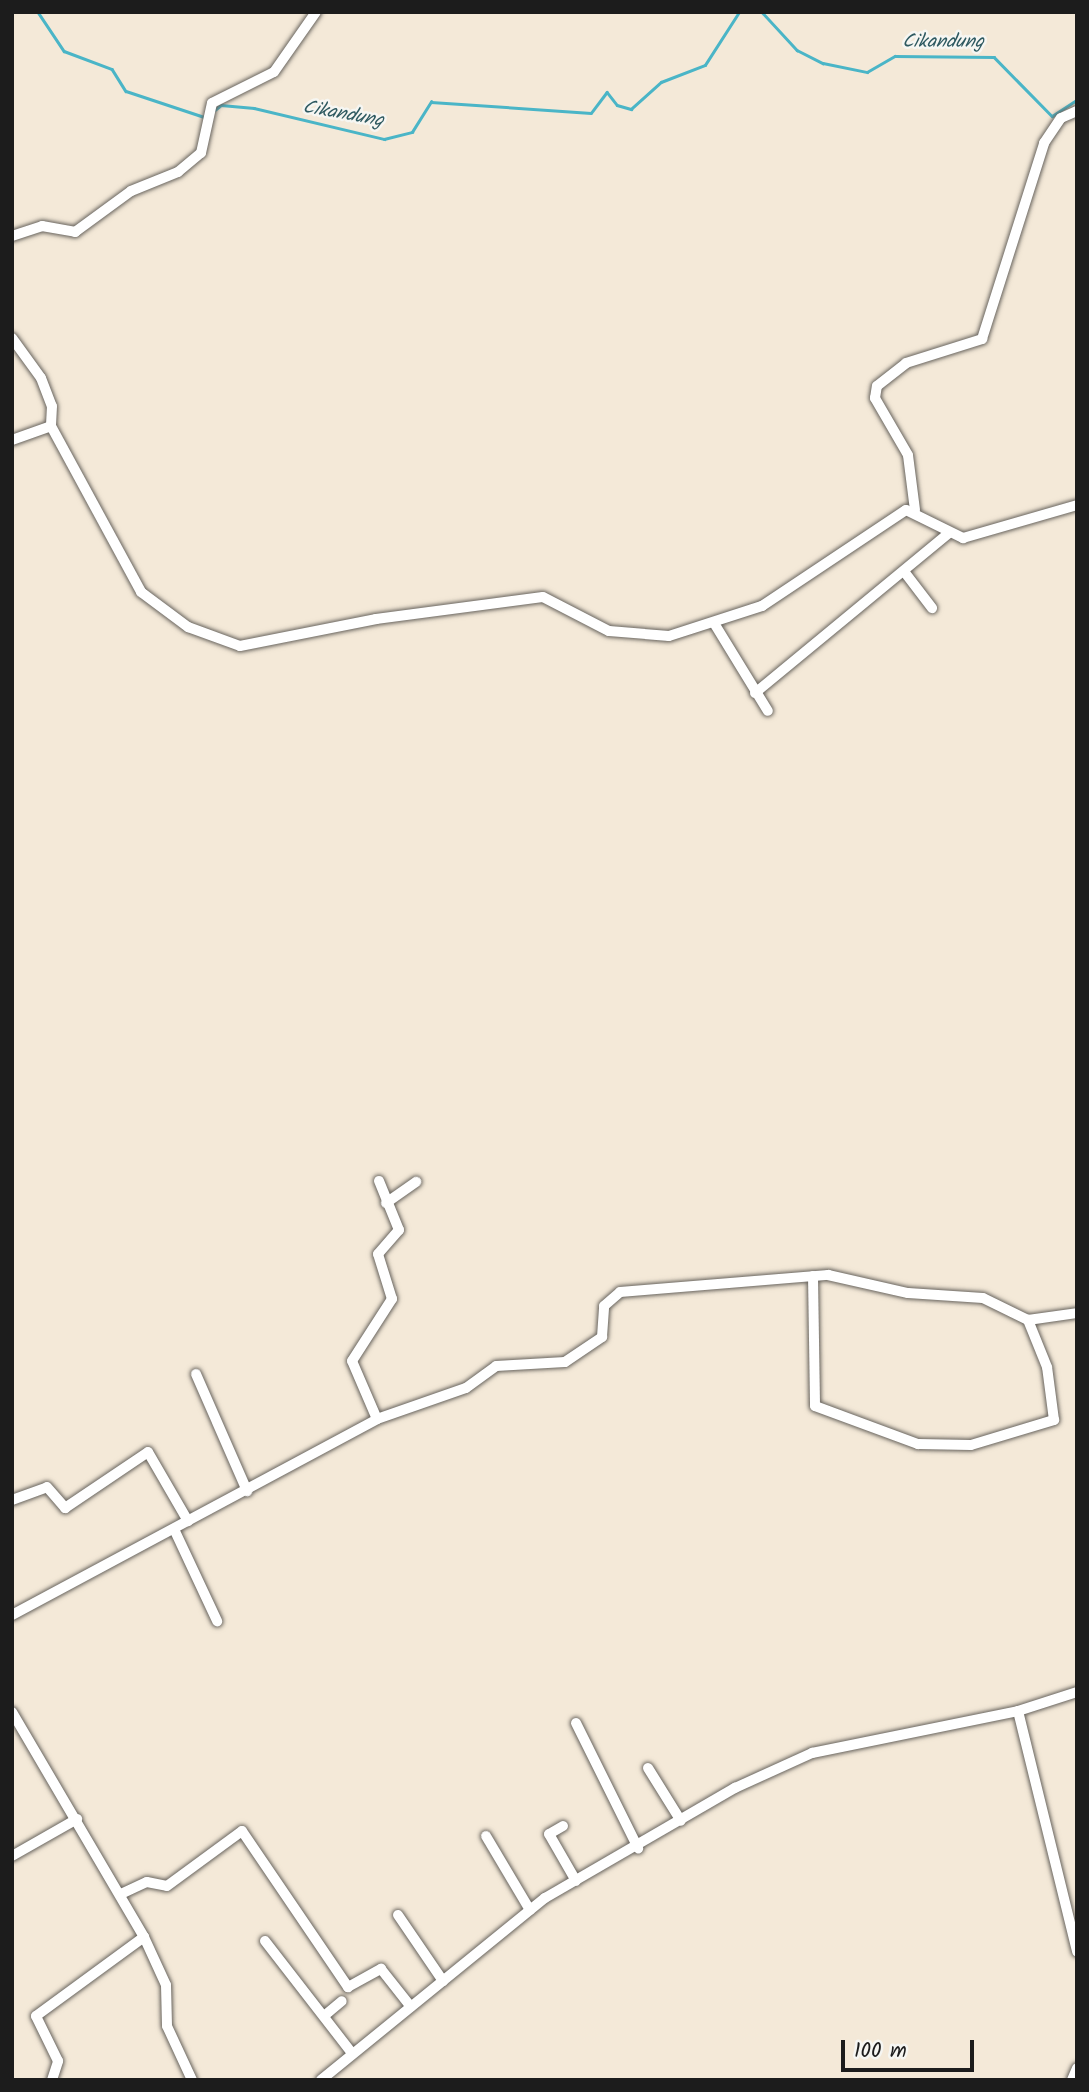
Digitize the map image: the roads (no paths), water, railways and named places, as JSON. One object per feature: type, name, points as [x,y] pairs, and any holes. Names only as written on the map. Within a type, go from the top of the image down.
[{"type":"street","points":[[12,236],[42,226],[67,233],[84,228],[131,191],[195,159],[208,111],[219,94],[259,83],[274,72],[316,12]]},
{"type":"street","points":[[915,510],[908,455],[875,398],[877,386],[905,363],[982,339],[1044,143],[1061,118],[1077,111]]},
{"type":"street","points":[[12,338],[41,378],[52,406],[51,426],[141,592],[188,627],[229,643],[258,647],[376,619],[543,597],[609,631],[669,636],[762,606],[897,513],[915,510],[948,534],[988,536],[1063,504],[1077,505]]},
{"type":"street","points":[[12,439],[51,426]]},
{"type":"street","points":[[755,693],[906,574],[948,534]]},
{"type":"street","points":[[906,574],[932,608]]},
{"type":"street","points":[[714,622],[755,693],[768,710]]},
{"type":"street","points":[[377,1419],[352,1361],[361,1339],[391,1308],[378,1254],[399,1230],[379,1181]]},
{"type":"street","points":[[386,1203],[416,1182]]},
{"type":"street","points":[[813,1276],[815,1406],[918,1444],[971,1445],[1054,1420],[1047,1367],[1028,1320]]},
{"type":"street","points":[[12,1615],[377,1419],[466,1388],[496,1366],[565,1362],[602,1337],[604,1306],[620,1292],[813,1276],[983,1298],[1028,1320],[1077,1313]]},
{"type":"street","points":[[196,1374],[247,1491]]},
{"type":"street","points":[[12,1500],[47,1488],[65,1507],[143,1451],[153,1455],[188,1521]]},
{"type":"street","points":[[174,1529],[217,1621]]},
{"type":"street","points":[[321,2080],[530,1910],[576,1881],[638,1849],[681,1821],[812,1753],[1018,1711],[1077,1692]]},
{"type":"street","points":[[1018,1711],[1077,1952]]},
{"type":"street","points":[[12,1712],[123,1894],[166,1985],[167,2026],[192,2080]]},
{"type":"street","points":[[576,1723],[638,1849]]},
{"type":"street","points":[[648,1768],[681,1821]]},
{"type":"street","points":[[12,1856],[78,1819]]},
{"type":"street","points":[[563,1826],[549,1834],[576,1881]]},
{"type":"street","points":[[123,1894],[146,1882],[167,1886],[242,1831],[348,1987],[381,1969],[411,2007]]},
{"type":"street","points":[[486,1836],[530,1910]]},
{"type":"street","points":[[398,1915],[443,1981]]},
{"type":"street","points":[[52,2080],[58,2061],[36,2016],[144,1937]]},
{"type":"street","points":[[265,1941],[352,2053]]},
{"type":"street","points":[[324,2016],[342,2001]]},
{"type":"street","points":[[1072,2080],[1077,2068]]},
{"type":"waterway","name":"Cikandung","points":[[38,12],[64,51],[112,69],[126,91],[204,117]]},
{"type":"waterway","name":"Cikandung","points":[[215,110],[221,105],[254,108],[384,139],[412,132],[431,102],[591,113],[607,92],[617,105],[631,109],[661,82],[705,65],[739,12]]},
{"type":"waterway","name":"Cikandung","points":[[762,12],[797,50],[823,63],[867,72],[895,56],[994,57],[1052,116],[1077,100]]}]
